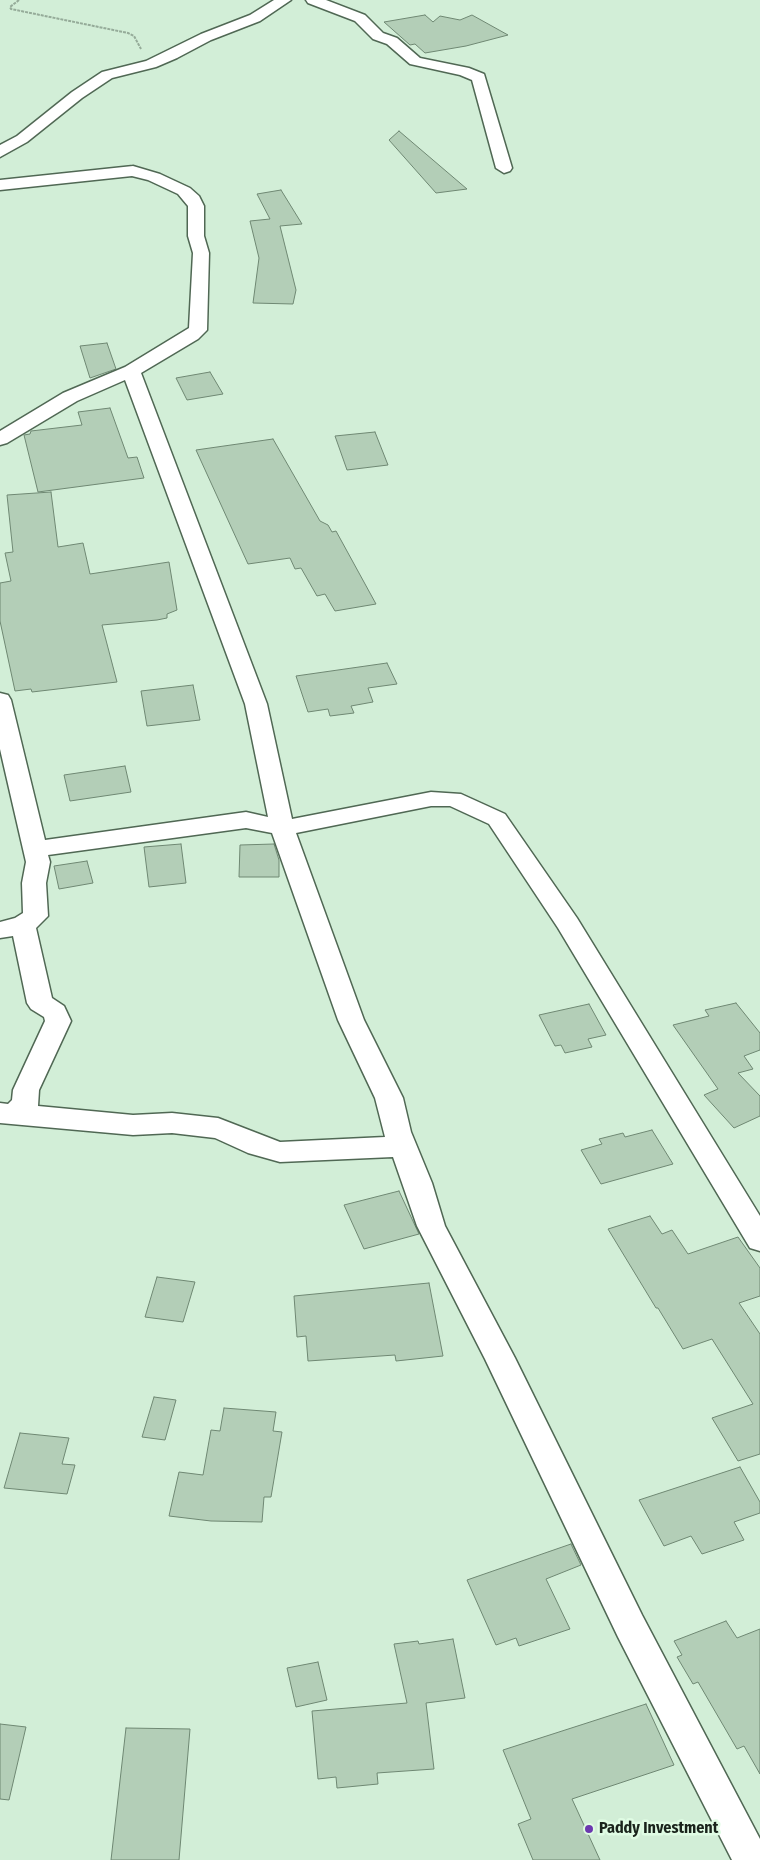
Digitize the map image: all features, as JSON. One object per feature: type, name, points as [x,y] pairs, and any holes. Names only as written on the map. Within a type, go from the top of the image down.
[{"type":"street","points":[[0,152],[22,139],[100,79],[115,73],[151,64],[206,37],[255,18],[284,0]]},
{"type":"street","points":[[313,0],[360,18],[378,36],[392,41],[415,61],[464,71],[478,77],[504,168]]},
{"type":"street","points":[[0,185],[133,171],[169,182],[184,191],[196,206],[196,236],[201,253],[198,330],[184,341],[131,371],[70,397],[0,439]]},
{"type":"street","points":[[131,371],[256,704],[282,828],[352,1020],[389,1098],[402,1146],[418,1183],[431,1226],[500,1358],[630,1626],[751,1853]]},
{"type":"street","points":[[0,700],[38,862],[34,883],[36,916],[12,927],[40,1002],[55,1012],[58,1021],[49,1044],[26,1090],[26,1103],[7,1113]]},
{"type":"street","points":[[34,849],[246,820],[282,828],[431,799],[453,799],[477,808],[497,819],[568,924],[760,1240]]},
{"type":"street","points":[[7,1113],[133,1125],[172,1123],[218,1128],[240,1136],[258,1146],[280,1152],[402,1146]]},
{"type":"path","points":[[19,0],[10,6],[11,9],[53,16],[134,36],[151,64]]},
{"type":"building","points":[[425,15],[433,22],[440,16],[460,20],[472,15],[508,35],[466,46],[425,53],[415,44],[410,45],[384,22]]},
{"type":"building","points":[[399,131],[467,189],[436,193],[389,140]]},
{"type":"building","points":[[281,190],[302,224],[280,226],[296,290],[293,304],[253,303],[259,258],[250,221],[270,219],[257,194]]},
{"type":"building","points":[[107,343],[116,369],[90,378],[80,346]]},
{"type":"building","points":[[210,372],[223,394],[187,400],[176,378]]},
{"type":"building","points":[[110,408],[128,458],[137,457],[144,478],[38,492],[24,435],[30,434],[31,431],[82,425],[78,412]]},
{"type":"building","points":[[375,432],[388,465],[347,470],[335,436]]},
{"type":"building","points":[[273,439],[320,521],[328,525],[332,532],[336,531],[376,604],[335,611],[325,594],[317,596],[301,568],[295,569],[290,558],[248,564],[196,450]]},
{"type":"building","points":[[51,492],[58,547],[83,543],[90,574],[169,562],[177,610],[167,614],[167,618],[157,620],[102,625],[117,682],[32,692],[31,689],[15,691],[0,621],[0,583],[11,581],[5,553],[13,552],[7,495]]},
{"type":"building","points":[[387,663],[397,684],[368,688],[373,702],[351,706],[354,713],[330,716],[328,709],[308,712],[296,676]]},
{"type":"building","points":[[193,685],[200,720],[147,726],[141,691]]},
{"type":"building","points":[[125,766],[131,792],[70,801],[64,775]]},
{"type":"building","points":[[181,844],[186,883],[149,887],[144,847]]},
{"type":"building","points":[[274,844],[279,860],[279,877],[239,877],[240,845]]},
{"type":"building","points":[[87,861],[93,883],[59,889],[54,866]]},
{"type":"building","points":[[736,1003],[760,1033],[760,1050],[744,1056],[753,1069],[738,1073],[760,1096],[760,1116],[734,1128],[704,1095],[718,1089],[673,1025],[709,1016],[705,1010]]},
{"type":"building","points":[[589,1004],[606,1035],[588,1039],[592,1047],[565,1053],[561,1045],[555,1046],[539,1015]]},
{"type":"building","points":[[652,1130],[673,1164],[601,1184],[581,1150],[602,1144],[599,1139],[623,1133],[625,1137]]},
{"type":"building","points":[[399,1191],[419,1234],[364,1249],[344,1205]]},
{"type":"building","points":[[650,1216],[662,1234],[672,1230],[688,1254],[738,1237],[760,1268],[760,1296],[739,1303],[760,1334],[760,1454],[738,1461],[712,1418],[753,1404],[712,1339],[683,1349],[608,1229]]},
{"type":"building","points":[[157,1277],[195,1282],[183,1322],[145,1317]]},
{"type":"building","points":[[429,1283],[443,1356],[396,1361],[395,1355],[308,1361],[306,1336],[297,1337],[294,1296]]},
{"type":"building","points":[[154,1397],[176,1400],[165,1440],[142,1437]]},
{"type":"building","points":[[224,1408],[276,1412],[273,1431],[282,1432],[271,1497],[264,1497],[262,1522],[211,1521],[169,1516],[179,1472],[203,1475],[211,1430],[220,1431]]},
{"type":"building","points":[[20,1433],[69,1438],[62,1464],[75,1465],[67,1494],[4,1488]]},
{"type":"building","points":[[740,1467],[760,1502],[760,1513],[734,1522],[744,1540],[702,1554],[691,1536],[664,1546],[639,1500]]},
{"type":"building","points":[[571,1544],[581,1565],[546,1579],[570,1629],[519,1646],[516,1638],[496,1645],[467,1580]]},
{"type":"building","points":[[726,1621],[737,1638],[760,1629],[760,1774],[744,1746],[737,1749],[698,1682],[693,1684],[677,1657],[682,1655],[674,1641]]},
{"type":"building","points":[[453,1639],[465,1698],[426,1703],[434,1769],[377,1773],[378,1784],[337,1788],[336,1777],[318,1779],[312,1711],[407,1703],[394,1644],[418,1641],[419,1644]]},
{"type":"building","points":[[318,1662],[327,1700],[296,1707],[287,1668]]},
{"type":"building","points":[[646,1704],[674,1765],[572,1799],[600,1860],[533,1860],[518,1824],[531,1819],[503,1750]]},
{"type":"building","points":[[0,1724],[26,1727],[9,1800],[0,1799]]},
{"type":"building","points":[[126,1728],[190,1729],[179,1860],[111,1860]]},
{"type":"place","name":"Paddy Investment","points":[[589,1829]]}]
